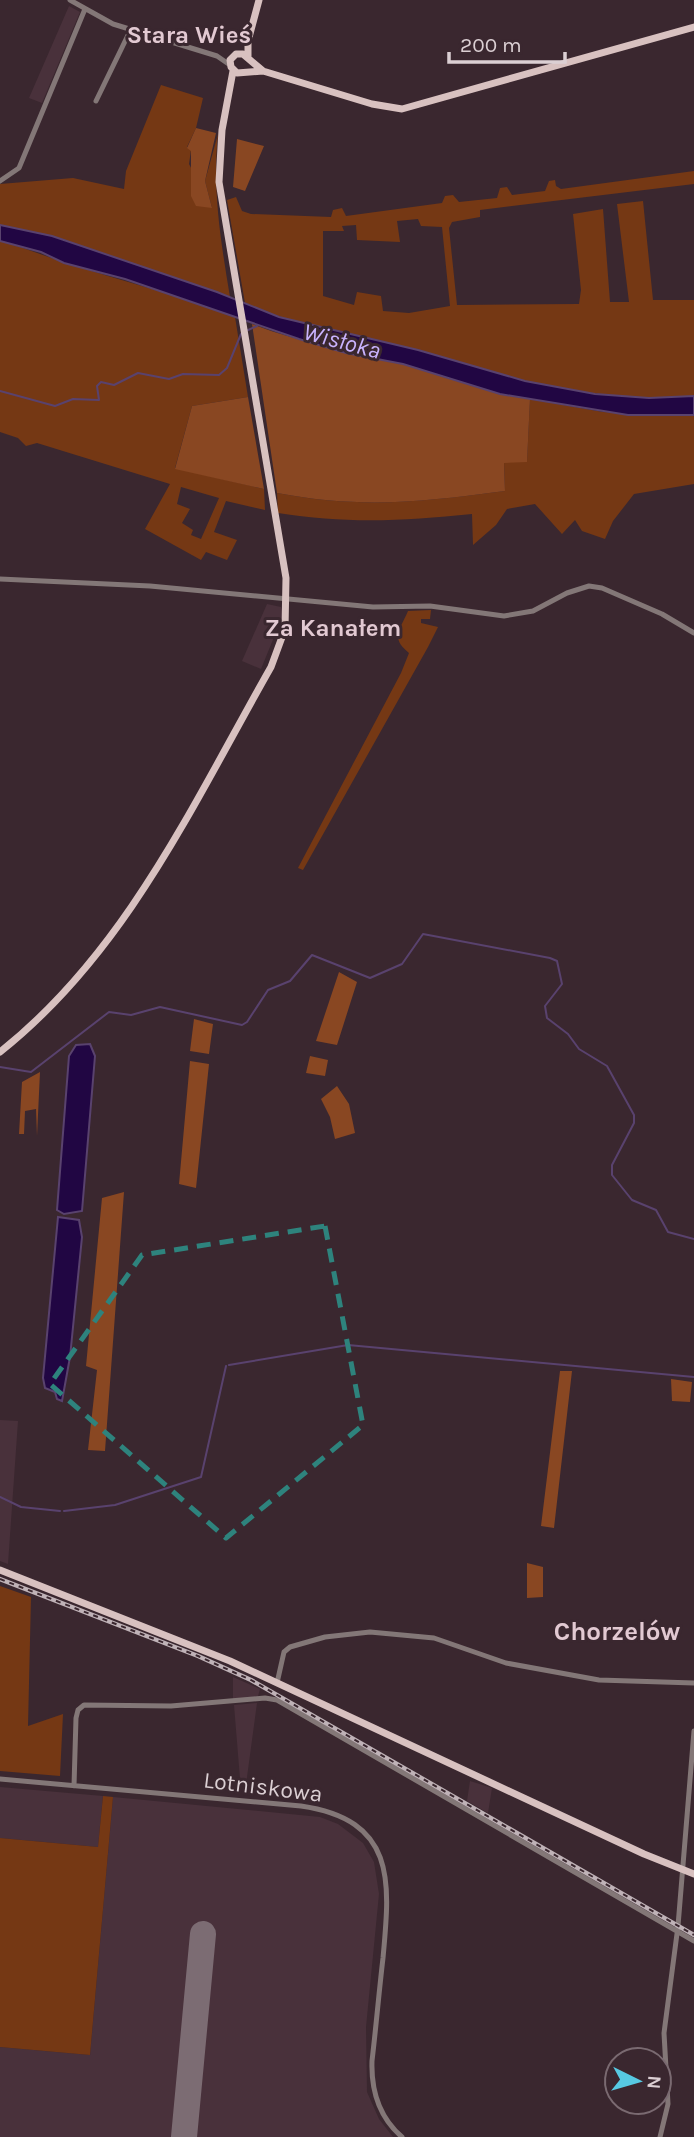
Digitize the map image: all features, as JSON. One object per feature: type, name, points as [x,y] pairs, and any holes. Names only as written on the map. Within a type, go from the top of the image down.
[{"type":"main road","points":[[0,1052],[70,988],[125,919],[271,667],[285,629],[287,600],[219,182],[222,130],[233,86],[232,68],[236,55],[247,41],[259,0]]},
{"type":"main road","points":[[232,68],[245,72],[263,71],[372,104],[402,109],[694,27]]},
{"type":"main road","points":[[233,86],[245,72],[249,59],[247,41]]},
{"type":"main road","points":[[236,55],[249,59],[263,71]]},
{"type":"main road","points":[[0,1570],[191,1645],[694,1874]]},
{"type":"street","points":[[70,0],[131,29],[217,56],[236,55]]},
{"type":"street","points":[[0,181],[19,168],[86,9]]},
{"type":"street","points":[[96,101],[131,29]]},
{"type":"street","points":[[217,56],[232,68]]},
{"type":"street","points":[[0,579],[150,586],[373,607],[430,606],[515,616],[533,611],[567,593],[589,586],[602,588],[662,614],[694,633]]},
{"type":"street","points":[[277,1683],[284,1652],[290,1647],[325,1637],[389,1632],[434,1637],[506,1663],[599,1680],[694,1683]]},
{"type":"street","points":[[74,1786],[76,1718],[84,1705],[171,1706],[273,1699],[694,1941]]},
{"type":"street","points":[[660,2137],[667,2104],[664,2033],[677,1931],[694,1731]]},
{"type":"street","name":"Lotniskowa","points":[[0,1779],[320,1809],[346,1819],[365,1834],[380,1855],[388,1889],[372,2061],[374,2089],[384,2116],[402,2137]]},
{"type":"highlighted area","points":[[325,1226],[363,1425],[226,1538],[50,1384],[142,1255]]},
{"type":"shaded area","points":[[69,6],[80,12],[42,103],[29,98]]},
{"type":"shaded area","points":[[161,85],[203,98],[196,128],[187,147],[191,150],[189,164],[212,208],[205,181],[218,134],[217,196],[230,297],[67,242],[0,225],[0,184],[73,178],[124,189],[126,171]]},
{"type":"shaded area","points":[[196,128],[216,133],[205,181],[212,208],[196,206],[191,196],[191,151],[187,148]]},
{"type":"shaded area","points":[[237,139],[264,146],[245,191],[233,187]]},
{"type":"shaded area","points":[[694,171],[694,184],[480,210],[480,217],[452,222],[449,228],[457,305],[579,304],[581,290],[573,214],[603,209],[610,302],[629,302],[617,204],[643,201],[653,300],[694,300],[694,396],[638,397],[554,387],[472,367],[415,349],[307,324],[245,303],[227,200],[236,197],[242,211],[251,214],[331,217],[333,210],[342,208],[346,216],[442,203],[445,196],[453,195],[459,202],[497,198],[500,188],[507,187],[512,195],[545,191],[549,181],[555,180],[556,186],[561,189]],"holes":[[[418,219],[421,226],[442,227],[450,306],[409,313],[383,311],[381,296],[357,292],[354,305],[323,296],[323,231],[344,231],[342,226],[356,225],[357,240],[400,242],[397,221]]]},
{"type":"shaded area","points":[[0,241],[235,317],[248,397],[192,406],[175,468],[264,489],[265,510],[226,501],[214,532],[237,540],[227,560],[206,552],[201,560],[145,529],[170,484],[37,443],[26,446],[18,438],[0,432]],"holes":[[[181,487],[219,498],[201,539],[191,535],[193,530],[182,523],[190,509],[177,504]]]},
{"type":"shaded area","points":[[252,324],[288,336],[401,363],[530,399],[527,462],[504,463],[505,491],[475,495],[418,501],[364,502],[277,493]]},
{"type":"shaded area","points":[[248,397],[264,489],[175,469],[192,406]]},
{"type":"shaded area","points":[[530,399],[603,412],[694,415],[694,484],[634,494],[613,521],[605,539],[582,531],[575,520],[562,534],[535,504],[507,509],[496,525],[473,545],[472,514],[375,520],[327,519],[278,513],[277,493],[337,501],[391,502],[505,491],[504,462],[527,461]]},
{"type":"shaded area","points":[[267,604],[281,607],[283,615],[261,669],[242,661]]},
{"type":"shaded area","points":[[431,610],[430,619],[421,619],[421,623],[438,627],[428,647],[303,870],[298,868],[401,673],[409,653],[400,643],[398,634],[408,611]]},
{"type":"shaded area","points":[[339,972],[357,982],[337,1045],[316,1041]]},
{"type":"shaded area","points":[[194,1019],[213,1024],[209,1054],[190,1051]]},
{"type":"shaded area","points":[[310,1056],[328,1060],[325,1076],[306,1073]]},
{"type":"shaded area","points":[[190,1061],[209,1064],[196,1188],[179,1184]]},
{"type":"shaded area","points":[[40,1072],[37,1136],[36,1109],[25,1111],[24,1134],[19,1134],[22,1082]]},
{"type":"shaded area","points":[[337,1086],[349,1104],[355,1133],[335,1139],[330,1117],[321,1099]]},
{"type":"shaded area","points":[[124,1192],[105,1451],[88,1450],[97,1370],[86,1366],[102,1198]]},
{"type":"shaded area","points":[[560,1371],[572,1371],[554,1528],[541,1526]]},
{"type":"shaded area","points":[[671,1379],[692,1382],[690,1402],[672,1401]]},
{"type":"shaded area","points":[[0,1420],[18,1421],[8,1564],[0,1561]]},
{"type":"shaded area","points":[[527,1563],[543,1567],[543,1597],[527,1598]]},
{"type":"shaded area","points":[[0,1586],[31,1597],[28,1726],[63,1714],[60,1776],[0,1771]]},
{"type":"shaded area","points":[[233,1677],[260,1689],[257,1700],[233,1702]]},
{"type":"shaded area","points":[[257,1703],[245,1792],[241,1791],[234,1705]]},
{"type":"shaded area","points":[[470,1781],[492,1788],[488,1813],[467,1801]]},
{"type":"shaded area","points":[[0,1787],[103,1796],[98,1847],[0,1838]]},
{"type":"shaded area","points":[[103,1796],[113,1797],[90,2055],[0,2047],[0,1838],[98,1847]]},
{"type":"shaded area","points":[[113,1797],[320,1817],[338,1824],[363,1843],[374,1862],[379,1894],[366,2027],[367,2092],[379,2119],[393,2137],[0,2137],[0,2047],[90,2055]]},
{"type":"water","name":"Wisłoka","points":[[0,225],[52,236],[217,292],[279,317],[418,350],[525,381],[595,394],[649,398],[694,396],[694,415],[628,415],[500,394],[403,364],[346,353],[125,279],[64,263],[41,252],[0,241]]},
{"type":"water","points":[[90,1044],[95,1056],[82,1211],[64,1214],[57,1210],[69,1056],[76,1045]]},
{"type":"water","points":[[58,1217],[79,1220],[82,1237],[70,1357],[62,1401],[57,1399],[55,1392],[45,1388],[43,1378]]},
{"type":"waterway","points":[[246,331],[257,326]]},
{"type":"waterway","points":[[0,391],[55,406],[73,399],[99,400],[97,386],[101,382],[114,385],[138,373],[169,379],[183,374],[219,375],[227,368],[241,334]]},
{"type":"waterway","points":[[0,1067],[31,1072],[109,1012],[131,1015],[160,1007],[242,1025],[247,1022],[268,990],[290,981],[312,955],[370,978],[402,964],[423,934],[550,958],[557,961],[562,984],[545,1006],[547,1018],[568,1034],[579,1049],[607,1066],[634,1115],[634,1123],[612,1165],[612,1175],[632,1200],[656,1210],[668,1232],[694,1239]]},
{"type":"waterway","points":[[229,1365],[348,1345],[694,1377]]},
{"type":"waterway","points":[[64,1511],[115,1505],[201,1477],[226,1366]]},
{"type":"waterway","points":[[0,1497],[21,1507],[60,1511]]},
{"type":"runway","points":[[184,2137],[203,1934]]},
{"type":"railway","points":[[0,1579],[198,1656],[251,1680],[694,1935]]},
{"type":"district","name":"Stara Wieś","points":[[189,35]]},
{"type":"district","name":"Za Kanałem","points":[[333,628]]},
{"type":"district","name":"Chorzelów","points":[[617,1631]]}]
